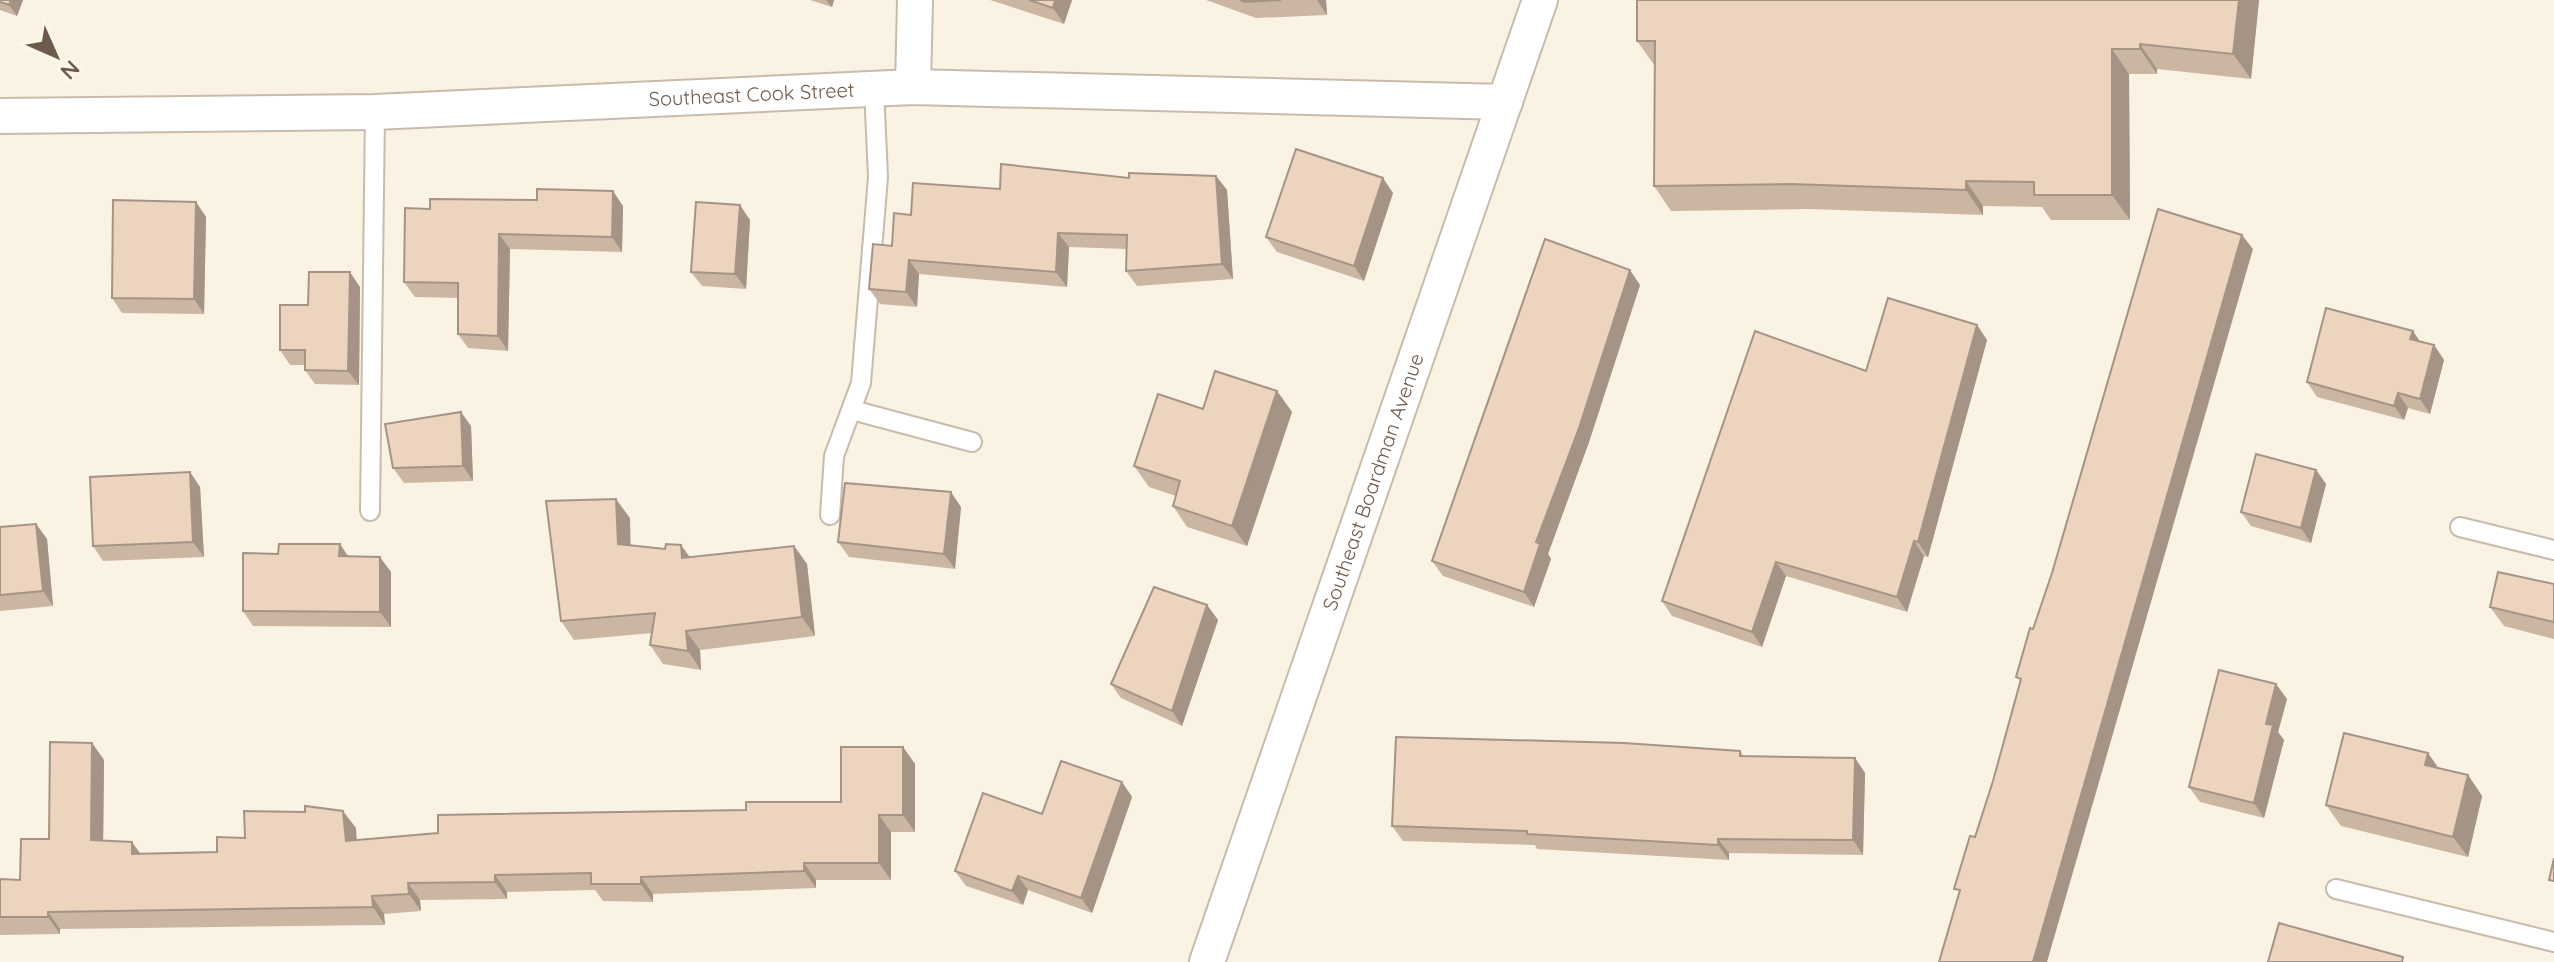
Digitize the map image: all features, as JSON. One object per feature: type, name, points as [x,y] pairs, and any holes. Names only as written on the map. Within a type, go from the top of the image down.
[{"type":"street","points":[[913,87],[915,0]]},
{"type":"street","name":"Southeast Boardman Avenue","points":[[1207,962],[1540,0]]},
{"type":"street","name":"Southeast Cook Street","points":[[0,116],[375,112],[913,87],[1505,102]]},
{"type":"lane","points":[[830,515],[834,456],[861,383],[878,177],[874,88]]},
{"type":"lane","points":[[370,511],[375,112]]},
{"type":"lane","points":[[852,410],[972,442]]},
{"type":"lane","points":[[2460,527],[2554,550]]},
{"type":"lane","points":[[2336,889],[2554,942]]},
{"type":"building","points":[[1029,0],[1055,0],[1053,8]]},
{"type":"building","points":[[1240,0],[1281,0],[1245,2]]},
{"type":"building","points":[[1637,0],[2239,0],[2233,54],[2140,44],[2140,49],[2112,49],[2112,195],[2034,195],[2034,182],[1966,181],[1966,190],[1791,184],[1654,186],[1655,41],[1637,41]]},
{"type":"building","points":[[1296,149],[1383,178],[1354,266],[1266,237]]},
{"type":"building","points":[[1001,164],[1129,178],[1129,173],[1216,176],[1222,264],[1126,271],[1127,235],[1058,233],[1056,272],[909,260],[906,292],[869,289],[873,244],[892,246],[894,213],[911,215],[913,183],[1000,189]]},
{"type":"building","points":[[537,189],[613,191],[612,237],[499,234],[498,336],[458,334],[458,283],[404,282],[405,208],[430,209],[430,199],[537,200]]},
{"type":"building","points":[[113,200],[196,202],[194,299],[112,298]]},
{"type":"building","points":[[696,202],[740,205],[735,274],[691,272]]},
{"type":"building","points":[[2158,209],[2242,235],[2033,962],[1939,962],[1960,890],[1954,889],[1970,836],[1975,837],[1993,781],[2021,679],[2016,677],[2030,628],[2033,629],[2052,573]]},
{"type":"building","points":[[1545,239],[1630,270],[1579,428],[1536,542],[1540,544],[1524,592],[1432,561]]},
{"type":"building","points":[[309,272],[350,272],[348,371],[305,370],[305,350],[280,350],[280,305],[308,305]]},
{"type":"building","points":[[1888,298],[1977,325],[1918,542],[1914,541],[1897,597],[1776,562],[1752,632],[1662,601],[1755,331],[1866,371]]},
{"type":"building","points":[[2326,308],[2413,331],[2410,339],[2434,345],[2420,399],[2398,393],[2394,406],[2307,382]]},
{"type":"building","points":[[1215,371],[1277,391],[1232,526],[1173,506],[1180,481],[1134,466],[1158,394],[1203,409]]},
{"type":"building","points":[[461,412],[463,466],[393,468],[385,424]]},
{"type":"building","points":[[2256,454],[2316,470],[2301,528],[2241,512]]},
{"type":"building","points":[[190,472],[193,542],[93,546],[90,477]]},
{"type":"building","points":[[845,483],[951,492],[944,554],[838,542]]},
{"type":"building","points":[[616,499],[618,544],[665,549],[666,544],[681,545],[682,558],[794,546],[802,617],[686,631],[688,651],[650,645],[655,613],[561,621],[546,501]]},
{"type":"building","points":[[36,524],[43,591],[0,595],[0,527]]},
{"type":"building","points":[[279,544],[340,544],[339,556],[380,557],[380,612],[243,611],[243,553],[278,554]]},
{"type":"building","points":[[2498,572],[2554,584],[2554,622],[2490,607]]},
{"type":"building","points":[[1154,587],[1207,605],[1172,711],[1111,684]]},
{"type":"building","points":[[2219,670],[2276,684],[2266,724],[2273,725],[2254,803],[2189,787]]},
{"type":"building","points":[[2344,733],[2428,753],[2425,765],[2468,775],[2453,837],[2326,805]]},
{"type":"building","points":[[1396,737],[1624,743],[1740,751],[1740,756],[1855,758],[1853,840],[1718,839],[1718,845],[1527,834],[1527,831],[1392,826]]},
{"type":"building","points":[[50,742],[92,743],[91,840],[132,842],[132,854],[217,852],[217,837],[245,838],[244,811],[305,812],[305,806],[343,811],[346,841],[438,833],[438,815],[746,810],[746,802],[841,802],[841,747],[903,747],[903,815],[879,815],[879,863],[804,863],[804,871],[641,877],[641,884],[591,884],[591,873],[495,875],[495,882],[408,883],[409,894],[372,896],[373,907],[48,912],[48,917],[0,917],[0,879],[20,880],[21,839],[49,839]]},
{"type":"building","points":[[1061,761],[1122,782],[1081,898],[1018,876],[1012,891],[955,871],[983,793],[1042,814]]},
{"type":"building","points":[[2554,858],[2554,881],[2549,880]]},
{"type":"building","points":[[2279,923],[2403,957],[2402,962],[2268,962]]}]
